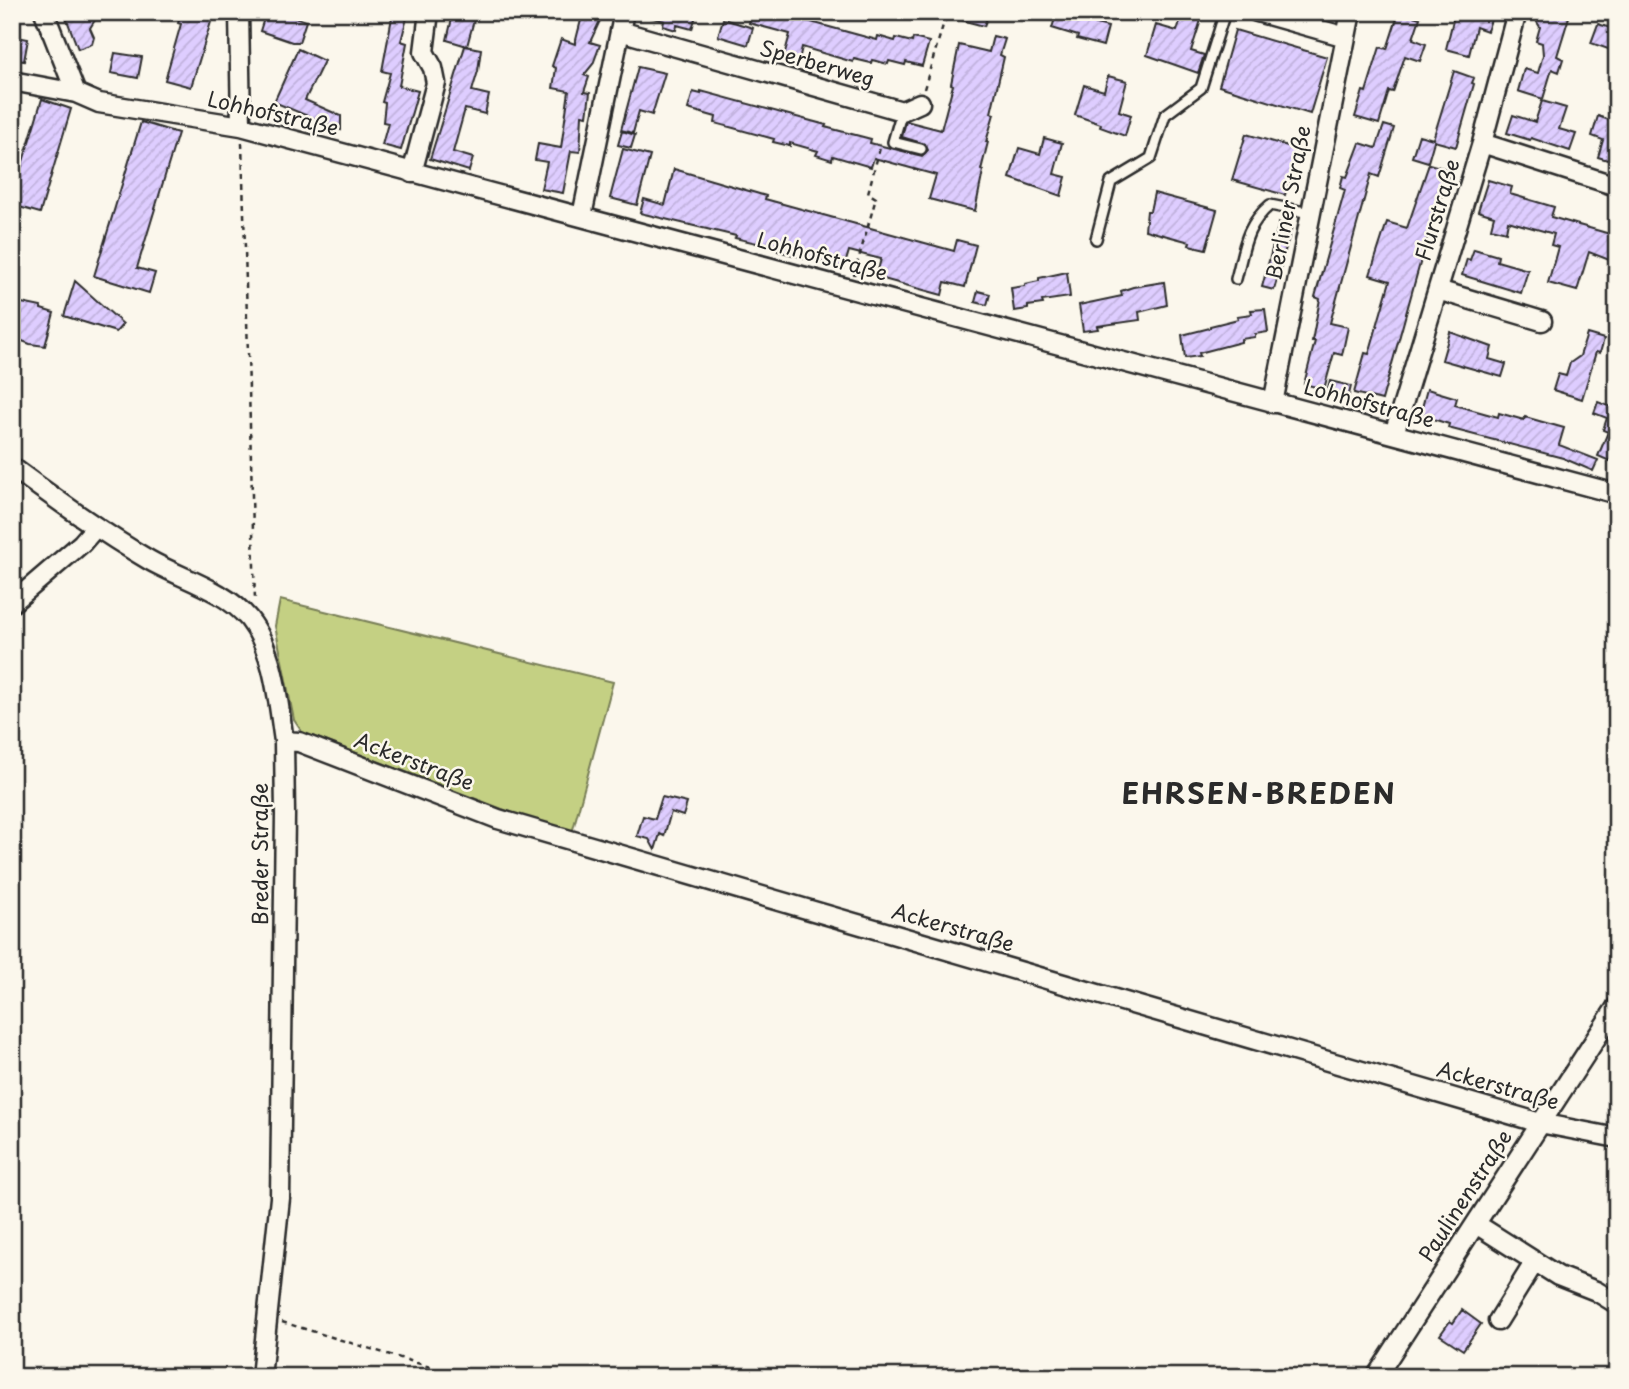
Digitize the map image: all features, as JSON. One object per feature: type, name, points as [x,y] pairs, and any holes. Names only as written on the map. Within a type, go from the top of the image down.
[{"type":"street","points":[[44,12],[76,93]]},
{"type":"street","points":[[239,12],[241,126]]},
{"type":"street","points":[[412,173],[436,83],[433,68],[424,52],[429,12]]},
{"type":"street","points":[[582,216],[624,12]]},
{"type":"street","points":[[1257,12],[1346,37]]},
{"type":"street","name":"Berliner Straße","points":[[1273,403],[1351,12]]},
{"type":"street","name":"Flurstraße","points":[[1394,434],[1482,143],[1517,12]]},
{"type":"street","name":"Sperberweg","points":[[620,31],[902,111]]},
{"type":"street","name":"Lohhofstraße","points":[[12,81],[76,93],[99,103],[241,126],[1617,494]]},
{"type":"street","points":[[902,111],[920,103]]},
{"type":"street","name":"Flurstraße","points":[[1482,143],[1610,184]]},
{"type":"street","name":"Flurstraße","points":[[1438,290],[1542,321]]},
{"type":"street","name":"Breder Straße","points":[[12,467],[95,528],[233,604],[251,621],[269,662],[278,698],[284,741],[285,815],[280,1198],[261,1377]]},
{"type":"street","points":[[12,603],[82,543],[95,528]]},
{"type":"street","name":"Ackerstraße","points":[[284,741],[299,742],[498,819],[1540,1123],[1617,1138]]},
{"type":"street","name":"Paulinenstraße","points":[[1376,1377],[1617,1006]]},
{"type":"street","points":[[1476,1224],[1534,1263],[1596,1291],[1617,1304]]},
{"type":"street","points":[[1498,1321],[1534,1263]]},
{"type":"lane","points":[[1096,239],[1111,182],[1151,158],[1165,115],[1201,88],[1225,12]]},
{"type":"lane","points":[[902,111],[893,142],[921,149]]},
{"type":"lane","points":[[1236,279],[1249,230],[1257,216],[1270,205],[1310,213]]},
{"type":"path","points":[[920,103],[947,12]]},
{"type":"path","points":[[241,126],[256,588],[255,611],[251,621]]},
{"type":"path","points":[[850,288],[876,198],[868,193],[881,145]]},
{"type":"path","points":[[268,1318],[463,1377]]},
{"type":"green space","points":[[280,600],[613,682],[572,833],[515,814],[302,732],[294,720],[275,626]]},
{"type":"building","points":[[64,12],[100,12],[90,28],[94,37],[92,44],[78,49]]},
{"type":"building","points":[[181,12],[214,12],[191,87],[165,80],[181,24],[178,23]]},
{"type":"building","points":[[266,12],[282,12],[306,21],[299,42],[260,31]]},
{"type":"building","points":[[393,12],[408,14],[401,41],[407,43],[399,86],[418,91],[401,150],[382,145],[388,123],[383,122],[385,103],[382,102],[390,73],[382,71]]},
{"type":"building","points":[[583,12],[604,12],[590,42],[600,45],[593,64],[584,75],[589,77],[584,92],[590,93],[587,116],[582,115],[580,152],[571,151],[563,193],[541,189],[547,162],[535,160],[538,144],[561,148],[569,91],[553,88],[556,68],[552,66],[561,39],[575,44]]},
{"type":"building","points":[[646,12],[697,12],[692,29],[677,25],[676,30],[663,26],[664,21],[646,16]]},
{"type":"building","points":[[752,12],[789,12],[801,16],[800,19],[877,40],[878,36],[895,41],[896,38],[912,42],[913,38],[929,42],[922,66],[872,60],[871,63],[854,59],[853,62],[802,47],[799,60],[784,56],[790,34],[749,23]]},
{"type":"building","points":[[947,12],[979,12],[988,15],[984,26],[946,16]]},
{"type":"building","points":[[1057,12],[1099,12],[1096,24],[1108,27],[1103,46],[1052,28]]},
{"type":"building","points":[[1399,12],[1420,18],[1413,39],[1426,44],[1420,61],[1405,56],[1393,92],[1389,91],[1379,124],[1355,117],[1380,47],[1387,49]]},
{"type":"building","points":[[1455,12],[1485,12],[1484,15],[1492,17],[1487,31],[1476,27],[1469,55],[1446,49]]},
{"type":"building","points":[[1540,12],[1553,12],[1569,17],[1557,56],[1563,59],[1559,72],[1552,69],[1543,99],[1518,91],[1524,69],[1538,73],[1543,55],[1542,43],[1536,41]]},
{"type":"building","points":[[453,14],[474,20],[467,46],[447,40]]},
{"type":"building","points":[[1182,15],[1201,20],[1191,51],[1204,55],[1198,73],[1147,55],[1156,25],[1177,31]]},
{"type":"building","points":[[723,19],[753,28],[748,45],[718,36]]},
{"type":"building","points":[[1598,24],[1617,30],[1611,50],[1591,43]]},
{"type":"building","points":[[1235,30],[1327,57],[1310,114],[1219,86]]},
{"type":"building","points":[[12,36],[28,39],[24,61],[12,59]]},
{"type":"building","points":[[993,36],[1005,39],[1000,55],[1004,57],[991,113],[994,114],[986,142],[975,211],[929,199],[936,175],[874,158],[871,167],[833,156],[832,160],[816,155],[818,151],[790,143],[790,146],[773,142],[774,139],[715,123],[716,117],[688,109],[693,92],[701,94],[701,91],[826,125],[825,127],[871,139],[870,143],[922,156],[928,150],[925,144],[902,137],[906,121],[941,130],[953,85],[951,84],[959,45],[989,52]]},
{"type":"building","points":[[465,46],[481,49],[472,91],[489,95],[485,114],[465,109],[453,152],[473,158],[469,171],[430,159]]},
{"type":"building","points":[[298,49],[324,61],[305,100],[341,116],[341,130],[274,102]]},
{"type":"building","points":[[115,53],[142,57],[138,78],[111,73]]},
{"type":"building","points":[[638,67],[665,73],[652,115],[639,111],[633,133],[621,130]]},
{"type":"building","points":[[1454,71],[1474,78],[1456,147],[1434,141],[1428,162],[1412,157],[1419,135],[1433,139]]},
{"type":"building","points":[[1108,76],[1127,81],[1119,111],[1131,115],[1125,136],[1075,115],[1084,85],[1104,91]]},
{"type":"building","points":[[42,99],[71,109],[40,213],[12,205],[12,198]]},
{"type":"building","points":[[1542,101],[1566,108],[1559,129],[1576,134],[1570,151],[1507,133],[1513,115],[1535,122]]},
{"type":"building","points":[[1598,116],[1617,123],[1617,163],[1598,157],[1603,140],[1592,136]]},
{"type":"building","points":[[141,122],[178,133],[137,268],[155,273],[149,293],[94,276]]},
{"type":"building","points":[[1384,125],[1394,128],[1379,177],[1371,174],[1330,323],[1348,327],[1342,355],[1334,353],[1324,389],[1304,384],[1315,341],[1312,341],[1320,299],[1315,297],[1345,190],[1340,188],[1343,176],[1347,177],[1360,143],[1376,148]]},
{"type":"building","points":[[622,131],[635,135],[631,148],[618,145]]},
{"type":"building","points":[[1246,134],[1298,149],[1285,195],[1232,180]]},
{"type":"building","points":[[1044,138],[1062,143],[1054,174],[1066,177],[1061,196],[1010,178],[1019,148],[1040,154]]},
{"type":"building","points":[[623,149],[650,156],[637,205],[610,198]]},
{"type":"building","points":[[1429,164],[1450,170],[1442,196],[1439,195],[1382,400],[1354,393],[1365,353],[1369,354],[1390,281],[1370,275],[1387,222],[1407,228]]},
{"type":"building","points":[[674,169],[766,196],[765,199],[954,251],[957,240],[976,245],[965,287],[945,282],[942,295],[876,277],[881,259],[849,251],[844,268],[778,251],[779,248],[735,238],[736,236],[640,213],[644,199],[665,205]]},
{"type":"building","points":[[1488,180],[1512,187],[1510,194],[1554,207],[1551,217],[1617,236],[1617,263],[1589,252],[1577,291],[1548,283],[1558,247],[1551,245],[1554,234],[1508,221],[1506,232],[1491,228],[1494,216],[1478,211]]},
{"type":"building","points":[[1154,193],[1217,210],[1206,249],[1145,230],[1147,211],[1150,211]]},
{"type":"building","points":[[1279,223],[1292,226],[1274,290],[1262,287]]},
{"type":"building","points":[[1474,249],[1498,256],[1497,261],[1528,270],[1521,293],[1462,275],[1467,259],[1470,260]]},
{"type":"building","points":[[1067,272],[1070,297],[1042,301],[1043,304],[1014,311],[1011,288]]},
{"type":"building","points":[[75,281],[123,324],[116,332],[64,316]]},
{"type":"building","points":[[1164,282],[1167,305],[1139,312],[1140,320],[1097,326],[1098,329],[1083,331],[1079,305],[1122,296],[1121,291],[1133,287]]},
{"type":"building","points":[[978,291],[990,294],[987,305],[975,302]]},
{"type":"building","points":[[12,301],[41,307],[54,313],[45,346],[12,337]]},
{"type":"building","points":[[1265,309],[1268,332],[1199,353],[1200,356],[1185,358],[1182,335],[1238,319],[1237,316],[1252,314],[1251,310]]},
{"type":"building","points":[[1450,332],[1492,347],[1489,359],[1506,364],[1502,377],[1442,360]]},
{"type":"building","points":[[1587,334],[1604,339],[1600,353],[1596,352],[1582,399],[1553,390],[1558,374],[1566,376],[1570,363],[1580,356]]},
{"type":"building","points":[[1330,381],[1351,386],[1348,399],[1327,393]]},
{"type":"building","points":[[1427,389],[1457,398],[1455,405],[1498,417],[1499,413],[1524,420],[1525,417],[1564,428],[1559,445],[1598,460],[1593,471],[1563,458],[1448,428],[1449,424],[1420,415]]},
{"type":"building","points":[[1615,396],[1617,464],[1598,456],[1608,432],[1603,430],[1607,418],[1594,413],[1598,402],[1611,407]]},
{"type":"building","points":[[662,797],[687,803],[683,816],[671,812],[664,836],[660,834],[655,850],[649,839],[637,836],[643,816],[655,819]]},
{"type":"building","points":[[1462,1310],[1481,1324],[1463,1350],[1440,1335]]},
{"type":"district","name":"EHRSEN-BREDEN","points":[[1259,794]]}]
